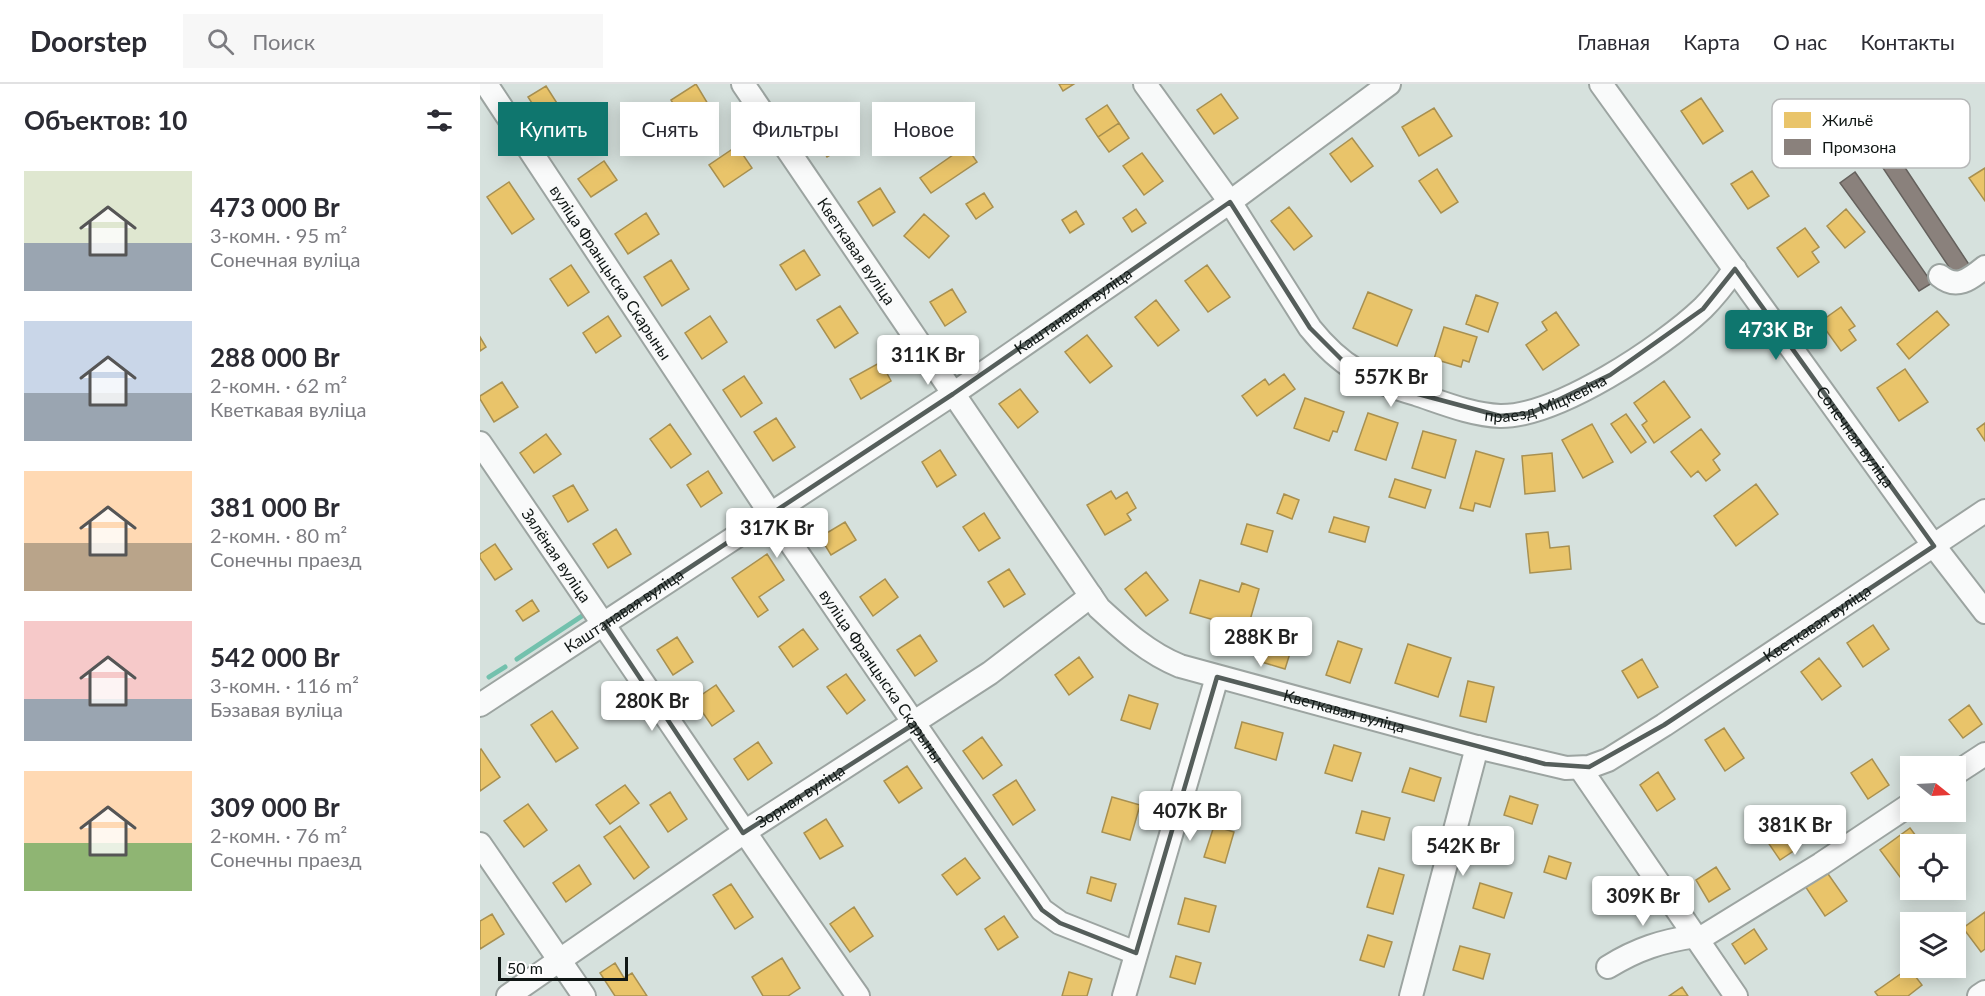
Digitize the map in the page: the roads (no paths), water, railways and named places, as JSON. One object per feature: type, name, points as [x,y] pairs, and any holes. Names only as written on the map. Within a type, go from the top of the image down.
[{"type":"street","name":"вуліца Францыска Скарыны","points":[[486,84],[770,513],[1042,910],[1060,923],[1136,953]]},
{"type":"street","name":"Кветкавая вуліца","points":[[743,84],[1099,608],[1125,633],[1161,658],[1217,677],[1477,747],[1566,768],[1589,767],[1608,760],[1628,748],[1985,511]]},
{"type":"street","name":"праезд Міцкевіча","points":[[1145,84],[1230,202],[1310,328],[1324,346],[1348,366],[1370,379],[1392,387],[1469,411],[1500,416],[1531,413],[1572,396],[1610,375],[1659,342],[1702,309],[1735,269]]},
{"type":"street","name":"Каштанавая вуліца","points":[[480,705],[953,394],[1230,202],[1389,84]]},
{"type":"street","name":"Сонечная вуліца","points":[[1602,84],[1934,546],[1985,612]]},
{"type":"street","points":[[1940,276],[1946,281],[1959,284],[1985,267]]},
{"type":"street","name":"Зялёная вуліца","points":[[480,443],[744,833],[858,996]]},
{"type":"street","name":"Зорная вуліца","points":[[508,996],[744,833],[915,724],[990,673],[1091,596]]},
{"type":"street","points":[[1124,996],[1217,677]]},
{"type":"street","points":[[1411,996],[1477,747]]},
{"type":"street","points":[[1966,766],[1985,754]]},
{"type":"street","points":[[1580,768],[1736,996]]},
{"type":"street","points":[[1608,967],[1630,953],[1656,944],[1698,938],[1821,864],[1900,811]]},
{"type":"street","points":[[480,844],[584,996]]},
{"type":"street","points":[[1979,996],[1985,992]]},
{"type":"waterway","points":[[517,659],[582,616]]},
{"type":"waterway","points":[[489,677],[505,667]]}]
